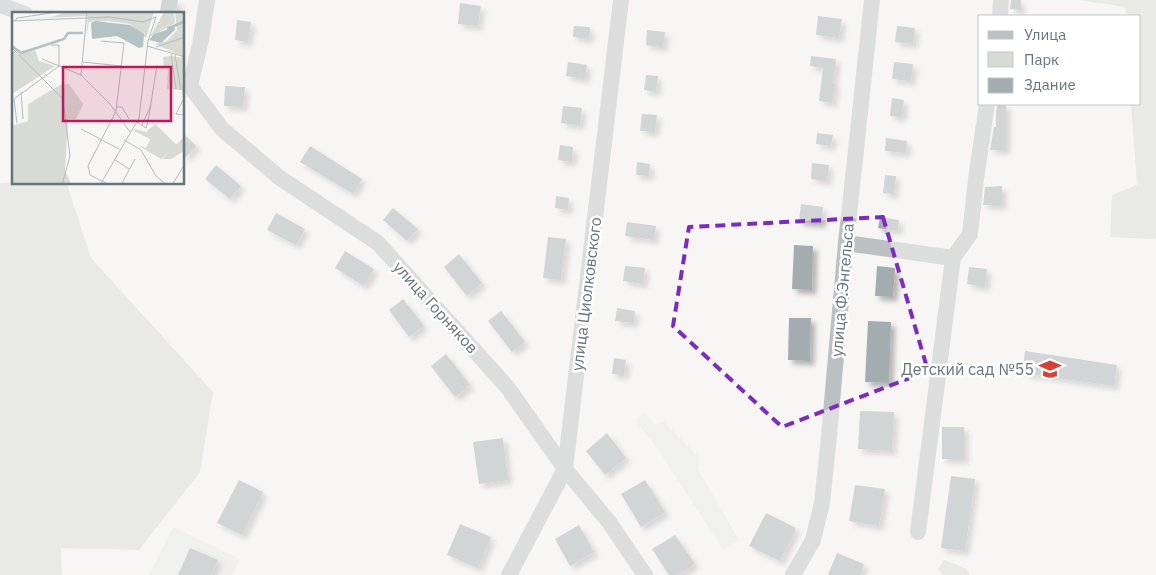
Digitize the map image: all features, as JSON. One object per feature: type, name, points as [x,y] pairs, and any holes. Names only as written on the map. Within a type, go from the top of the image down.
[{"type":"street","points":[[187,84],[201,40],[207,0]]},
{"type":"street","name":"улица Циолковского","points":[[508,575],[564,469],[621,0]]},
{"type":"street","name":"улица Ф.Энгельса","points":[[793,575],[813,540],[822,503],[830,436],[846,243],[872,0]]},
{"type":"street","points":[[1000,15],[1001,0]]},
{"type":"street","points":[[0,6],[19,12]]},
{"type":"street","name":"улица Горняков","points":[[187,84],[222,129],[280,178],[378,243],[508,388],[564,469],[609,522],[645,575]]},
{"type":"street","points":[[918,532],[953,258],[970,234],[986,105]]},
{"type":"street","points":[[846,243],[953,258]]},
{"type":"highlighted area","points":[[883,217],[928,371],[782,427],[673,326],[689,227]]},
{"type":"shaded area","points":[[644,412],[656,425],[663,421],[701,459],[697,468],[739,540],[723,550],[658,449],[635,420]]},
{"type":"shaded area","points":[[173,527],[240,559],[233,575],[149,575]]},
{"type":"green space","points":[[1079,0],[1156,0],[1156,239],[1110,237],[1112,195],[1137,185],[1131,105],[1141,105],[1141,15],[1126,15],[1125,7]]},
{"type":"green space","points":[[12,182],[12,185],[67,185],[91,258],[213,392],[200,472],[139,550],[61,548],[62,575],[0,575],[0,183]]},
{"type":"green space","points":[[944,560],[967,569],[970,575],[943,575],[938,569]]},
{"type":"building","points":[[162,0],[178,0],[176,12],[160,11]]},
{"type":"building","points":[[1011,0],[1021,0],[1021,10],[1010,9]]},
{"type":"building","points":[[460,3],[481,6],[478,26],[458,24]]},
{"type":"building","points":[[818,16],[842,19],[839,38],[816,35]]},
{"type":"building","points":[[237,20],[251,22],[248,42],[235,40]]},
{"type":"building","points":[[574,26],[590,27],[589,39],[573,37]]},
{"type":"building","points":[[897,26],[915,28],[913,44],[895,42]]},
{"type":"building","points":[[647,30],[665,32],[663,47],[646,45]]},
{"type":"building","points":[[811,56],[836,59],[832,103],[819,101],[823,68],[810,66]]},
{"type":"building","points":[[568,62],[587,65],[585,79],[566,76]]},
{"type":"building","points":[[894,62],[913,64],[911,81],[892,79]]},
{"type":"building","points":[[646,75],[658,76],[656,92],[644,90]]},
{"type":"building","points":[[225,86],[245,87],[243,107],[224,106]]},
{"type":"building","points":[[892,98],[904,100],[902,117],[890,116]]},
{"type":"building","points":[[997,105],[1006,105],[1006,150],[990,150],[994,127],[996,127]]},
{"type":"building","points":[[563,106],[582,108],[580,125],[561,123]]},
{"type":"building","points":[[642,114],[657,115],[655,132],[640,131]]},
{"type":"building","points":[[817,133],[833,135],[831,146],[816,144]]},
{"type":"building","points":[[185,135],[196,146],[185,158]]},
{"type":"building","points":[[886,138],[907,141],[906,153],[885,151]]},
{"type":"building","points":[[560,145],[573,147],[572,162],[558,160]]},
{"type":"building","points":[[310,146],[362,179],[353,194],[300,162]]},
{"type":"building","points":[[637,162],[650,164],[649,176],[636,175]]},
{"type":"building","points":[[812,163],[829,165],[827,181],[811,179]]},
{"type":"building","points":[[216,165],[241,186],[230,199],[205,179]]},
{"type":"building","points":[[885,175],[896,176],[894,194],[883,193]]},
{"type":"building","points":[[1002,186],[1002,205],[983,205],[985,187]]},
{"type":"building","points":[[556,196],[569,198],[568,210],[555,208]]},
{"type":"building","points":[[801,204],[823,207],[821,223],[799,221]]},
{"type":"building","points":[[393,208],[418,229],[407,241],[383,220]]},
{"type":"building","points":[[276,213],[305,229],[296,245],[267,230]]},
{"type":"building","points":[[880,217],[899,220],[898,231],[878,228]]},
{"type":"building","points":[[627,222],[656,226],[654,240],[625,236]]},
{"type":"building","points":[[548,237],[566,239],[561,280],[543,278]]},
{"type":"building","points":[[794,245],[813,246],[812,290],[792,289]]},
{"type":"building","points":[[345,251],[374,269],[364,286],[335,268]]},
{"type":"building","points":[[459,254],[482,283],[467,296],[444,267]]},
{"type":"building","points":[[625,266],[645,268],[643,284],[623,281]]},
{"type":"building","points":[[877,266],[895,268],[893,297],[875,296]]},
{"type":"building","points":[[969,267],[987,269],[985,287],[967,284]]},
{"type":"building","points":[[403,299],[424,326],[409,337],[389,310]]},
{"type":"building","points":[[617,308],[635,311],[634,323],[615,321]]},
{"type":"building","points":[[501,311],[525,342],[512,352],[488,321]]},
{"type":"building","points":[[789,318],[811,318],[810,361],[788,360]]},
{"type":"building","points":[[868,321],[891,322],[889,383],[865,382]]},
{"type":"building","points":[[1025,351],[1117,365],[1114,386],[1022,373]]},
{"type":"building","points":[[446,354],[470,385],[455,397],[431,366]]},
{"type":"building","points":[[614,358],[626,360],[624,375],[612,374]]},
{"type":"building","points":[[860,411],[894,412],[892,451],[858,449]]},
{"type":"building","points":[[942,427],[964,427],[964,460],[942,459]]},
{"type":"building","points":[[607,433],[626,458],[605,475],[586,451]]},
{"type":"building","points":[[503,438],[508,480],[479,484],[473,442]]},
{"type":"building","points":[[951,476],[975,479],[965,551],[941,548]]},
{"type":"building","points":[[239,480],[263,492],[242,535],[217,523]]},
{"type":"building","points":[[645,480],[665,512],[641,527],[621,494]]},
{"type":"building","points":[[855,485],[885,489],[879,526],[849,521]]},
{"type":"building","points":[[766,513],[796,528],[780,561],[749,546]]},
{"type":"building","points":[[460,524],[491,537],[478,568],[447,555]]},
{"type":"building","points":[[579,525],[594,552],[570,566],[555,539]]},
{"type":"building","points":[[675,535],[695,564],[677,575],[669,575],[652,549]]},
{"type":"building","points":[[190,548],[218,560],[211,575],[178,575]]},
{"type":"building","points":[[837,553],[864,564],[860,575],[828,575]]},
{"type":"place","name":"Детский сад №55","points":[[1050,369]]}]
